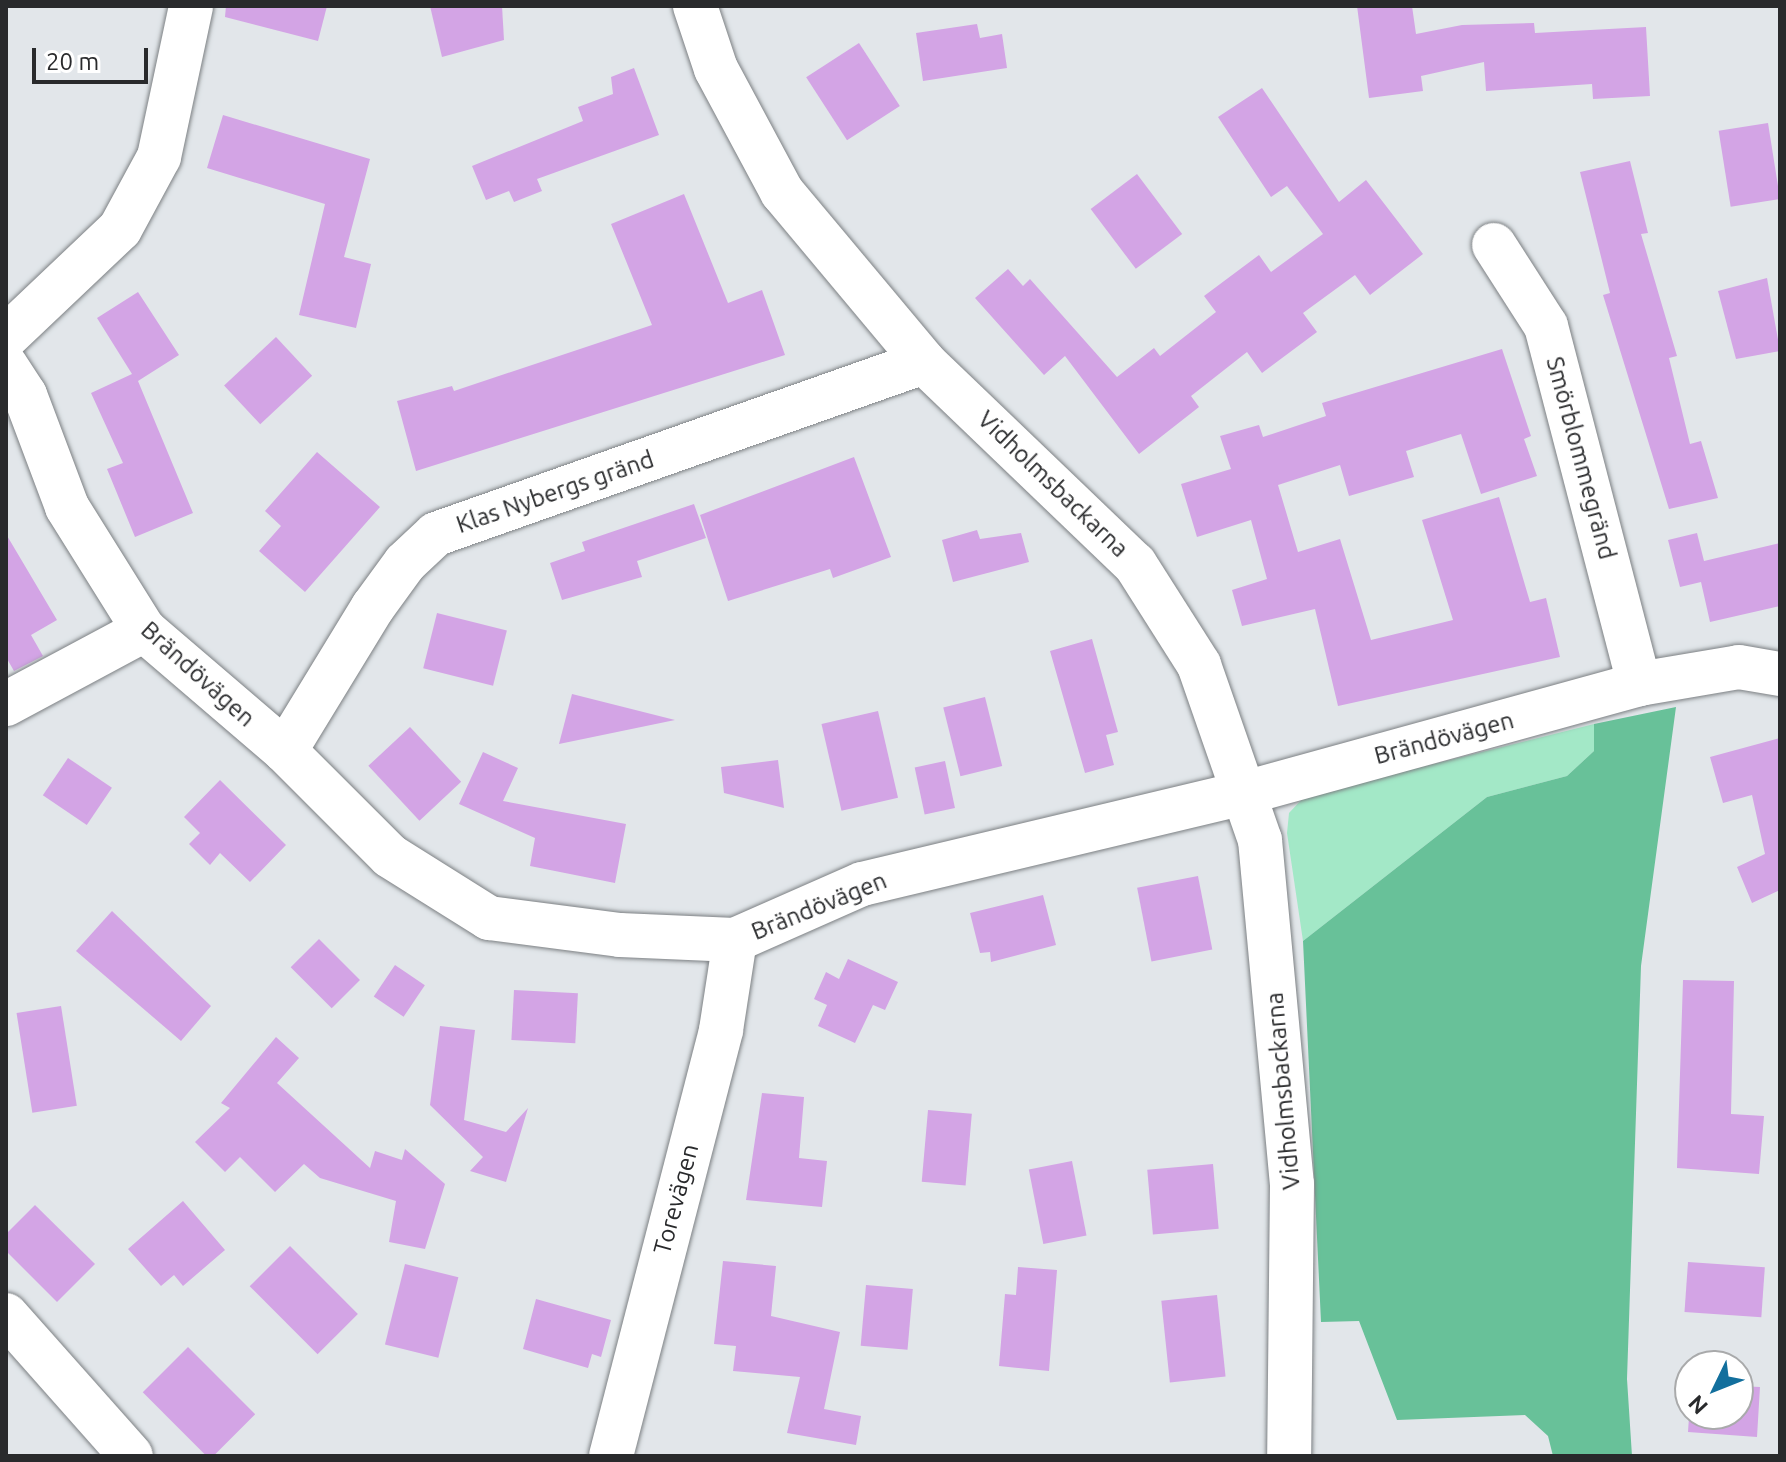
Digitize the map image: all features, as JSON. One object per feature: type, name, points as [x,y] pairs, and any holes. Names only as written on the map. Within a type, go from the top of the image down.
[{"type":"street","points":[[6,337],[120,229],[159,157],[191,6]]},
{"type":"street","name":"Vidholmsbackarna","points":[[695,6],[716,69],[782,192],[924,362],[1135,564],[1199,665],[1248,792],[1260,840],[1292,1184],[1289,1456]]},
{"type":"street","name":"Smörblommegränd","points":[[1494,245],[1546,326],[1639,684]]},
{"type":"street","name":"Klas Nybergs gränd","points":[[285,751],[373,607],[405,563],[436,534],[924,362]]},
{"type":"street","name":"Brändövägen","points":[[6,366],[25,395],[67,507],[144,630],[285,751],[390,856],[489,918],[620,935],[735,940],[862,884],[1248,792],[1639,684],[1739,667],[1780,674]]},
{"type":"street","points":[[6,704],[144,630]]},
{"type":"street","name":"Torevägen","points":[[611,1456],[721,1030],[735,940]]},
{"type":"street","points":[[6,1315],[131,1456]]},
{"type":"green space","points":[[1676,707],[1641,966],[1627,1379],[1632,1456],[1553,1456],[1548,1436],[1525,1415],[1397,1420],[1359,1321],[1321,1322],[1303,941],[1487,797],[1567,776],[1594,751],[1594,724]]},
{"type":"green space","points":[[1594,724],[1594,751],[1567,776],[1487,797],[1303,941],[1287,833],[1289,813],[1305,796]]},
{"type":"building","points":[[226,6],[327,6],[318,41],[225,17]]},
{"type":"building","points":[[430,6],[502,6],[504,40],[442,57]]},
{"type":"building","points":[[1357,6],[1412,6],[1416,34],[1462,25],[1534,23],[1535,33],[1646,27],[1650,96],[1593,99],[1592,84],[1486,91],[1484,62],[1421,76],[1423,91],[1369,98]]},
{"type":"building","points":[[977,24],[980,38],[1002,34],[1007,68],[923,81],[916,33]]},
{"type":"building","points":[[859,43],[900,106],[847,140],[806,77]]},
{"type":"building","points":[[634,68],[659,135],[537,179],[542,191],[514,202],[509,191],[486,200],[472,166],[583,121],[578,107],[613,94],[611,77]]},
{"type":"building","points":[[1262,88],[1339,202],[1366,180],[1423,254],[1370,295],[1355,275],[1303,313],[1317,332],[1262,373],[1247,352],[1191,396],[1199,407],[1139,454],[1065,356],[1044,375],[975,298],[1008,269],[1023,286],[1030,279],[1117,377],[1154,348],[1160,356],[1216,312],[1204,296],[1259,255],[1271,272],[1323,234],[1287,186],[1271,197],[1218,117]]},
{"type":"building","points":[[223,115],[370,159],[344,257],[371,264],[356,328],[299,315],[325,204],[207,168]]},
{"type":"building","points":[[1768,123],[1780,199],[1731,207],[1719,131]]},
{"type":"building","points":[[1630,161],[1648,233],[1641,234],[1677,356],[1669,358],[1690,444],[1701,441],[1718,498],[1669,509],[1603,295],[1610,293],[1580,172]]},
{"type":"building","points":[[1137,174],[1182,234],[1136,269],[1091,209]]},
{"type":"building","points":[[684,194],[728,303],[762,290],[785,355],[416,471],[397,401],[452,386],[454,391],[652,325],[611,224]]},
{"type":"building","points":[[1767,278],[1780,351],[1736,359],[1718,291]]},
{"type":"building","points":[[138,292],[179,355],[138,381],[193,513],[135,537],[107,469],[123,463],[91,393],[132,374],[97,318]]},
{"type":"building","points":[[276,337],[312,376],[260,424],[224,385]]},
{"type":"building","points":[[1502,349],[1531,436],[1524,439],[1537,476],[1481,494],[1461,434],[1406,451],[1414,477],[1349,496],[1340,465],[1278,485],[1298,552],[1340,539],[1371,640],[1453,620],[1422,520],[1499,497],[1530,602],[1546,598],[1560,657],[1338,706],[1315,609],[1242,626],[1232,590],[1267,579],[1251,520],[1197,537],[1181,484],[1231,469],[1220,436],[1259,425],[1263,437],[1326,416],[1322,403]]},
{"type":"building","points":[[317,452],[380,507],[305,592],[259,551],[281,526],[265,511]]},
{"type":"building","points":[[854,457],[891,557],[833,578],[830,569],[728,601],[700,515]]},
{"type":"building","points":[[694,504],[706,538],[637,561],[642,577],[562,600],[550,563],[585,551],[582,542]]},
{"type":"building","points":[[977,530],[980,539],[1021,533],[1029,562],[953,582],[942,540]]},
{"type":"building","points":[[1697,533],[1704,561],[1780,543],[1780,606],[1710,622],[1701,582],[1680,587],[1668,540]]},
{"type":"building","points":[[6,534],[57,620],[31,635],[43,656],[14,671],[6,657]]},
{"type":"building","points":[[437,613],[507,630],[493,686],[423,668]]},
{"type":"building","points":[[1092,639],[1118,732],[1106,735],[1114,765],[1085,773],[1050,651]]},
{"type":"building","points":[[572,694],[675,720],[559,744]]},
{"type":"building","points":[[985,697],[1002,766],[960,776],[943,707]]},
{"type":"building","points":[[878,711],[898,798],[842,811],[821,724]]},
{"type":"building","points":[[410,727],[461,782],[419,821],[368,766]]},
{"type":"building","points":[[1780,738],[1780,890],[1752,903],[1737,867],[1765,854],[1752,795],[1723,803],[1710,757]]},
{"type":"building","points":[[483,752],[518,768],[503,801],[626,824],[615,883],[530,866],[535,838],[459,804]]},
{"type":"building","points":[[68,758],[112,788],[87,825],[43,795]]},
{"type":"building","points":[[778,760],[784,808],[724,793],[721,767]]},
{"type":"building","points":[[945,761],[955,808],[925,814],[915,767]]},
{"type":"building","points":[[220,780],[286,845],[250,882],[220,853],[210,865],[189,844],[200,833],[184,817]]},
{"type":"building","points":[[1198,876],[1212,950],[1151,961],[1137,888]]},
{"type":"building","points":[[1043,895],[1056,945],[991,962],[990,952],[980,953],[970,913]]},
{"type":"building","points":[[112,911],[211,1006],[181,1041],[76,951]]},
{"type":"building","points":[[319,939],[360,980],[332,1008],[291,967]]},
{"type":"building","points":[[848,959],[898,982],[885,1010],[873,1005],[855,1043],[818,1026],[827,1005],[814,999],[826,972],[839,979]]},
{"type":"building","points":[[395,965],[425,985],[404,1017],[374,997]]},
{"type":"building","points":[[1683,980],[1734,981],[1731,1114],[1764,1116],[1759,1174],[1677,1168]]},
{"type":"building","points":[[514,990],[578,993],[575,1043],[511,1040]]},
{"type":"building","points":[[61,1006],[77,1106],[32,1113],[17,1013]]},
{"type":"building","points":[[440,1026],[475,1030],[464,1120],[506,1132],[528,1108],[506,1182],[470,1171],[483,1157],[430,1105]]},
{"type":"building","points":[[276,1037],[299,1058],[277,1083],[370,1168],[375,1151],[402,1160],[405,1149],[445,1184],[425,1249],[389,1242],[396,1201],[320,1178],[304,1164],[275,1192],[240,1157],[225,1172],[195,1142],[230,1108],[221,1103]]},
{"type":"building","points":[[762,1093],[804,1097],[799,1158],[827,1161],[822,1207],[746,1200]]},
{"type":"building","points":[[928,1110],[972,1114],[966,1186],[922,1182]]},
{"type":"building","points":[[1072,1161],[1087,1236],[1043,1244],[1029,1169]]},
{"type":"building","points":[[1213,1164],[1219,1229],[1153,1235],[1147,1170]]},
{"type":"building","points":[[183,1201],[225,1250],[183,1286],[174,1275],[161,1286],[128,1249]]},
{"type":"building","points":[[35,1205],[95,1264],[57,1302],[6,1251],[6,1234]]},
{"type":"building","points":[[290,1246],[358,1314],[318,1354],[250,1286]]},
{"type":"building","points":[[723,1261],[776,1266],[771,1316],[840,1332],[824,1409],[861,1416],[856,1445],[787,1433],[800,1377],[733,1371],[736,1346],[714,1344]]},
{"type":"building","points":[[1688,1262],[1765,1267],[1761,1317],[1685,1312]]},
{"type":"building","points":[[405,1264],[458,1277],[438,1358],[385,1345]]},
{"type":"building","points":[[1018,1267],[1057,1270],[1049,1371],[999,1366],[1005,1294],[1016,1295]]},
{"type":"building","points":[[866,1285],[913,1289],[908,1350],[861,1346]]},
{"type":"building","points":[[1217,1295],[1226,1377],[1170,1382],[1161,1301]]},
{"type":"building","points":[[536,1299],[611,1320],[601,1357],[592,1354],[588,1368],[523,1349]]},
{"type":"building","points":[[188,1347],[255,1414],[213,1456],[206,1456],[143,1392]]},
{"type":"building","points":[[1754,1387],[1760,1387],[1757,1437],[1688,1432],[1754,1430]]}]
